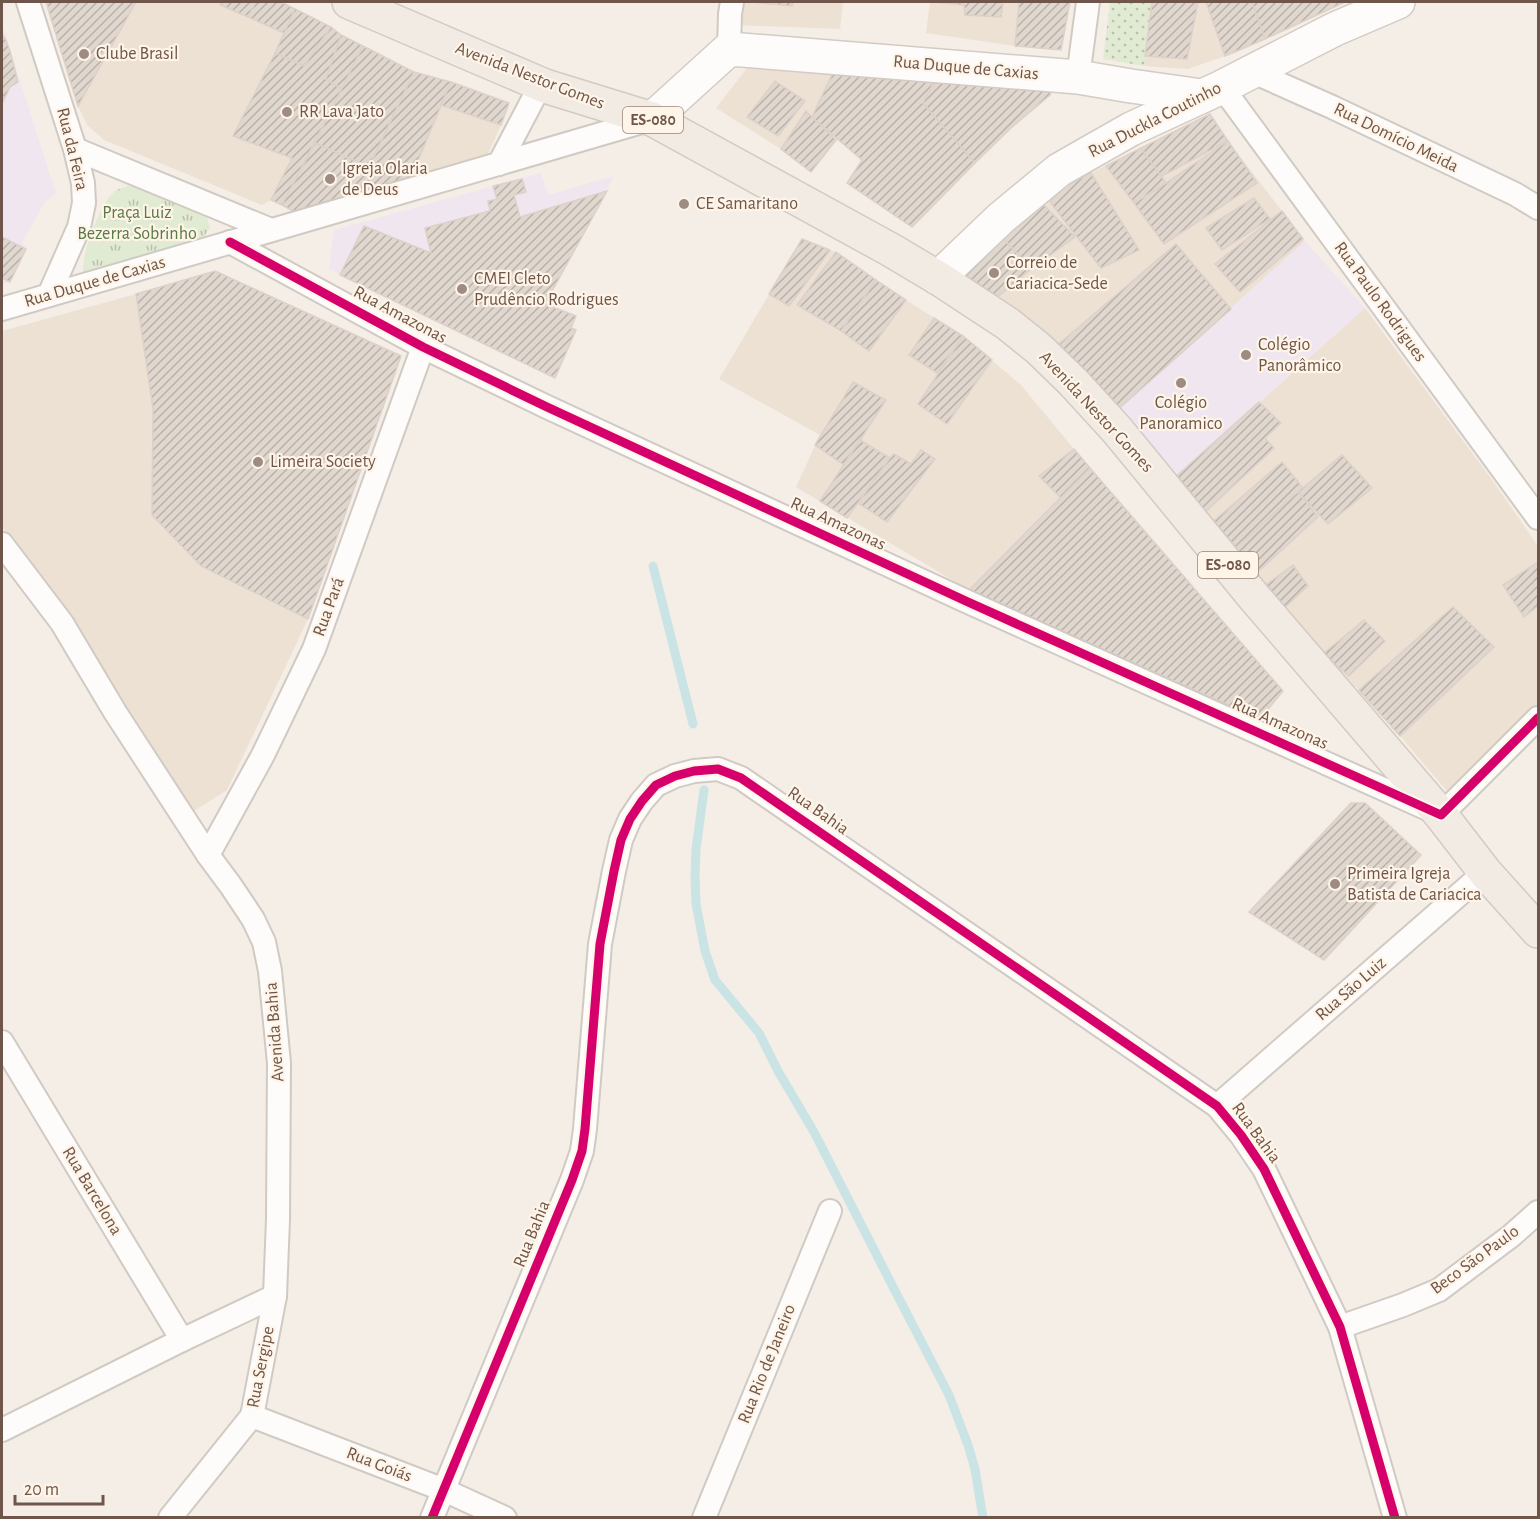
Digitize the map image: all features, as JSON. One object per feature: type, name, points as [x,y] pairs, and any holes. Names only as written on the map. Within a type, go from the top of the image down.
[{"type":"main road","name":"Avenida Nestor Gomes","points":[[349,2],[541,84],[652,119],[891,250],[1008,324],[1039,349],[1073,382],[1117,430],[1254,597],[1441,814],[1485,872],[1539,931]]},
{"type":"street","name":"Rua da Feira","points":[[28,2],[84,183],[84,203],[79,227],[49,295]]},
{"type":"street","points":[[652,119],[729,49],[732,2]]},
{"type":"street","points":[[1088,2],[1090,79],[1114,89],[1114,116],[1097,148]]},
{"type":"street","name":"Rua Duckla Coutinho","points":[[938,278],[1001,218],[1059,170],[1131,129],[1335,29],[1398,2]]},
{"type":"street","name":"Rua Duque de Caxias","points":[[729,49],[1212,91]]},
{"type":"street","name":"Rua Domício Meida","points":[[1251,71],[1515,194],[1539,208]]},
{"type":"street","points":[[499,164],[541,84]]},
{"type":"street","name":"Rua Paulo Rodrigues","points":[[1212,91],[1539,518]]},
{"type":"street","name":"Rua Duque de Caxias","points":[[2,309],[652,119]]},
{"type":"street","points":[[75,149],[271,230]]},
{"type":"street","name":"Rua Amazonas","points":[[230,242],[423,347],[558,412],[968,602],[1441,814]]},
{"type":"street","name":"Rua Pará","points":[[208,855],[263,755],[314,649],[423,347]]},
{"type":"street","name":"Avenida Bahia","points":[[2,544],[62,623],[208,855],[253,919],[264,942],[270,971],[279,1063],[275,1296]]},
{"type":"street","points":[[1441,814],[1539,718]]},
{"type":"street","name":"Rua Bahia","points":[[432,1518],[568,1191],[582,1151],[600,944],[621,840],[630,819],[656,785],[675,776],[694,771],[718,769],[741,777],[1216,1106],[1241,1135],[1264,1169],[1340,1327],[1395,1518]]},
{"type":"street","name":"Rua São Luiz","points":[[1216,1106],[1485,872]]},
{"type":"street","name":"Rua Barcelona","points":[[2,1042],[182,1340]]},
{"type":"street","name":"Rua Rio de Janeiro","points":[[704,1518],[830,1211]]},
{"type":"street","name":"Beco São Paulo","points":[[1340,1327],[1439,1290],[1539,1212]]},
{"type":"street","points":[[2,1430],[275,1296]]},
{"type":"street","name":"Rua Sergipe","points":[[170,1518],[252,1416],[275,1296]]},
{"type":"street","name":"Rua Goiás","points":[[252,1416],[444,1490],[505,1518]]},
{"type":"shaded area","points":[[136,2],[222,2],[220,5],[284,33],[233,136],[292,158],[271,200],[262,205],[104,140],[87,125],[78,106]]},
{"type":"shaded area","points":[[737,2],[843,2],[840,29],[733,25]]},
{"type":"shaded area","points":[[930,2],[1019,2],[1015,46],[926,33]]},
{"type":"shaded area","points":[[1152,2],[1347,2],[1237,52],[1188,69],[1144,66]]},
{"type":"shaded area","points":[[2,24],[56,194],[45,202],[22,242],[26,249],[10,282],[2,284]]},
{"type":"shaded area","points":[[754,59],[838,62],[812,117],[806,112],[781,149],[716,108]]},
{"type":"shaded area","points":[[441,105],[501,125],[486,158],[409,179]]},
{"type":"shaded area","points":[[1228,141],[1305,241],[1231,309],[1176,244],[1053,349],[988,305],[1002,237],[1063,187],[1141,148],[1161,177]]},
{"type":"shaded area","name":"CMEI Cleto Prudêncio Rodrigues","points":[[541,173],[548,195],[614,176],[545,303],[576,316],[572,327],[576,330],[555,378],[329,269],[334,230]]},
{"type":"shaded area","points":[[802,239],[836,252],[797,305],[869,350],[906,300],[963,336],[1021,385],[1074,449],[1039,475],[1061,498],[969,590],[796,487],[820,435],[719,379]]},
{"type":"shaded area","name":"Colégio Panorâmico","points":[[1305,241],[1365,308],[1172,480],[1114,413]]},
{"type":"shaded area","points":[[136,294],[153,409],[152,515],[201,566],[308,619],[227,790],[194,811],[143,738],[56,598],[2,527],[2,331]]},
{"type":"shaded area","points":[[1365,308],[1538,546],[1538,706],[1447,791],[1400,736],[1494,646],[1453,608],[1359,690],[1281,611],[1308,586],[1293,566],[1259,590],[1172,480]]},
{"type":"green space","points":[[1110,2],[1152,2],[1144,66],[1103,59]]},
{"type":"green space","name":"Praça Luiz Bezerra Sobrinho","points":[[135,184],[205,211],[210,228],[198,245],[85,276],[83,267],[86,250],[103,207],[115,191]]},
{"type":"building","name":"Clube Brasil","points":[[46,2],[136,2],[78,106]]},
{"type":"building","points":[[222,2],[256,2],[248,17],[220,5]]},
{"type":"building","points":[[256,2],[281,2],[295,9],[284,33],[248,17]]},
{"type":"building","points":[[752,2],[793,2],[792,6]]},
{"type":"building","points":[[934,2],[1003,2],[1001,17],[965,15],[964,5]]},
{"type":"building","points":[[1019,2],[1070,2],[1061,50],[1015,46]]},
{"type":"building","points":[[1152,2],[1198,2],[1187,59],[1145,56]]},
{"type":"building","points":[[1206,2],[1252,2],[1265,39],[1225,56]]},
{"type":"building","points":[[1252,2],[1345,2],[1265,39]]},
{"type":"building","points":[[295,9],[331,27],[304,66],[275,53]]},
{"type":"building","name":"RR Lava Jato","points":[[331,27],[341,35],[326,79],[342,89],[282,205],[271,200],[292,158],[233,136],[275,53],[304,66]]},
{"type":"building","points":[[2,34],[10,51],[18,82],[10,87],[2,104]]},
{"type":"building","points":[[341,35],[363,46],[342,89],[326,79]]},
{"type":"building","points":[[363,46],[414,72],[369,167],[315,143]]},
{"type":"building","points":[[838,62],[942,67],[923,103],[975,163],[912,227],[847,183],[862,160],[812,117]]},
{"type":"building","points":[[942,67],[1056,77],[1050,95],[975,163],[923,103]]},
{"type":"building","points":[[414,72],[451,82],[417,163],[409,179],[358,191]]},
{"type":"building","points":[[775,81],[805,101],[778,136],[747,117]]},
{"type":"building","points":[[451,82],[509,103],[501,125],[441,105]]},
{"type":"building","points":[[806,111],[836,140],[811,172],[781,149]]},
{"type":"building","points":[[1210,114],[1228,141],[1160,177],[1141,148]]},
{"type":"building","points":[[1228,141],[1257,183],[1164,244],[1134,203]]},
{"type":"building","name":"Igreja Olaria de Deus","points":[[315,143],[369,167],[358,191],[298,214],[282,205]]},
{"type":"building","points":[[1141,148],[1166,183],[1134,203],[1106,166]]},
{"type":"building","points":[[1091,173],[1139,250],[1101,268],[1050,202],[1063,187]]},
{"type":"building","name":"CMEI Cleto Prudêncio Rodrigues","points":[[522,179],[526,192],[514,195],[520,217],[607,191],[545,304],[576,316],[571,328],[576,330],[555,378],[340,275],[364,226],[431,253],[425,228],[490,211],[488,201],[497,199],[493,186]]},
{"type":"building","points":[[1254,198],[1270,219],[1222,250],[1206,228]]},
{"type":"building","points":[[1043,204],[1075,237],[1031,269],[1002,237]]},
{"type":"building","points":[[1282,211],[1303,239],[1240,292],[1215,264]]},
{"type":"building","points":[[2,237],[26,249],[10,282],[2,278]]},
{"type":"building","name":"Correio de Cariacica-Sede","points":[[1002,237],[1031,269],[988,305],[958,277]]},
{"type":"building","points":[[802,239],[830,250],[789,306],[769,294]]},
{"type":"building","points":[[1176,244],[1231,309],[1114,413],[1053,349]]},
{"type":"building","points":[[836,252],[876,280],[841,331],[797,305]]},
{"type":"building","name":"Limeira Society","points":[[215,271],[401,356],[308,619],[201,566],[152,515],[153,409],[136,294]]},
{"type":"building","points":[[876,280],[906,300],[869,351],[841,331]]},
{"type":"building","points":[[934,318],[963,336],[937,373],[909,355]]},
{"type":"building","points":[[963,336],[992,360],[947,424],[918,404]]},
{"type":"building","points":[[853,382],[886,400],[844,465],[815,445]]},
{"type":"building","points":[[1259,402],[1281,423],[1265,438],[1274,448],[1201,516],[1172,480]]},
{"type":"building","points":[[860,440],[890,458],[847,518],[820,501]]},
{"type":"building","points":[[1074,449],[1090,468],[1061,498],[1039,476]]},
{"type":"building","points":[[921,450],[935,459],[887,522],[858,503],[894,454],[911,464]]},
{"type":"building","points":[[1342,455],[1372,488],[1328,524],[1298,492]]},
{"type":"building","points":[[1282,462],[1303,488],[1230,553],[1208,526]]},
{"type":"building","points":[[1090,468],[1283,691],[1260,719],[969,590]]},
{"type":"building","points":[[1298,492],[1318,517],[1250,579],[1230,553]]},
{"type":"building","points":[[1538,562],[1538,606],[1524,617],[1503,585]]},
{"type":"building","points":[[1293,565],[1308,586],[1281,611],[1259,590]]},
{"type":"building","points":[[1453,607],[1494,647],[1400,736],[1359,690]]},
{"type":"building","points":[[1364,620],[1385,641],[1349,676],[1323,654]]},
{"type":"building","name":"Primeira Igreja Batista de Cariacica","points":[[1351,803],[1365,803],[1421,855],[1324,960],[1249,912]]},
{"type":"waterway","points":[[653,566],[693,724]]},
{"type":"waterway","points":[[704,790],[696,849],[696,904],[705,951],[715,980],[759,1033],[778,1071],[814,1132],[949,1395],[975,1469],[983,1518]]},
{"type":"cycle path","points":[[230,242],[423,347],[547,407],[968,602],[1441,815],[1538,718]]},
{"type":"cycle path","points":[[432,1518],[582,1151],[600,944],[621,840],[630,819],[656,785],[675,776],[694,771],[718,769],[741,778],[1217,1106],[1241,1135],[1264,1169],[1340,1327],[1395,1518]]},
{"type":"place","name":"Clube Brasil","points":[[84,54]]},
{"type":"place","name":"RR Lava Jato","points":[[287,112]]},
{"type":"place","name":"Igreja Olaria de Deus","points":[[330,179]]},
{"type":"place","name":"CE Samaritano","points":[[684,204]]},
{"type":"place","name":"Correio de Cariacica-Sede","points":[[994,273]]},
{"type":"place","name":"CMEI Cleto Prudêncio Rodrigues","points":[[462,289]]},
{"type":"place","name":"Colégio Panorâmico","points":[[1246,355]]},
{"type":"place","name":"Colégio Panoramico","points":[[1181,383]]},
{"type":"place","name":"Limeira Society","points":[[258,462]]},
{"type":"place","name":"Primeira Igreja Batista de Cariacica","points":[[1335,884]]}]
